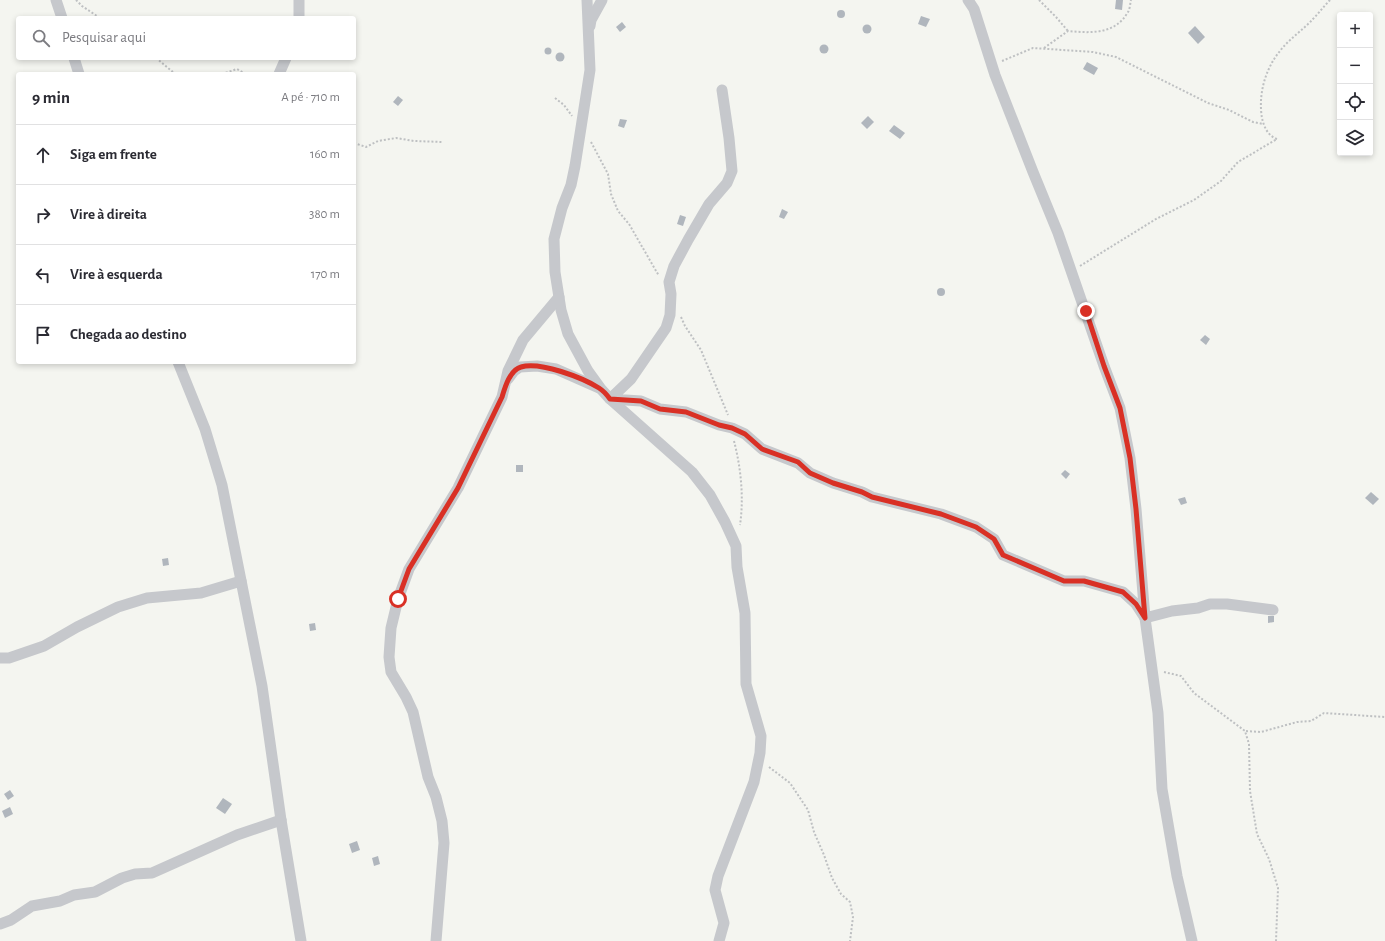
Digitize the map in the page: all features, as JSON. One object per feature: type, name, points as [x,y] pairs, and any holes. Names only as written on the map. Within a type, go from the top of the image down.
[{"type":"street","points":[[56,0],[61,16]]},
{"type":"street","points":[[299,0],[299,16]]},
{"type":"street","points":[[587,0],[590,70],[571,185],[562,208],[554,239],[555,272],[561,310],[568,334],[588,370],[601,389],[610,399],[692,472],[710,495],[736,546],[737,567],[745,613],[746,684],[761,736],[760,753],[754,782],[718,876],[715,890],[724,923],[719,941]]},
{"type":"street","points":[[588,32],[602,0]]},
{"type":"street","points":[[968,0],[974,9],[992,65],[1058,233],[1120,408],[1130,458],[1136,509],[1145,618],[1158,713],[1162,789],[1176,876],[1192,941]]},
{"type":"street","points":[[75,60],[78,72]]},
{"type":"street","points":[[280,72],[285,60]]},
{"type":"street","points":[[610,399],[631,379],[666,328],[670,315],[671,294],[669,282],[674,266],[709,204],[726,183],[732,171],[722,90]]},
{"type":"street","points":[[436,941],[444,843],[442,821],[436,797],[428,777],[413,712],[391,672],[389,657],[391,628],[398,599],[409,569],[458,488],[502,397],[508,371],[523,340],[559,296]]},
{"type":"street","points":[[179,364],[205,429],[222,485],[262,686],[280,820],[301,941]]},
{"type":"street","points":[[506,383],[514,371],[520,367],[537,366],[556,369],[601,389]]},
{"type":"street","points":[[610,399],[641,401],[660,409],[686,412],[719,425],[732,428],[745,434],[762,449],[798,462],[810,473],[833,483],[862,492],[872,497],[941,514],[976,527],[994,539],[1003,555],[1064,581],[1084,581],[1123,592],[1136,604],[1145,618]]},
{"type":"street","points":[[0,658],[9,658],[44,646],[118,607],[133,602],[147,598],[202,593],[240,581]]},
{"type":"street","points":[[1145,618],[1172,611],[1198,608],[1210,604],[1227,604],[1273,610]]},
{"type":"street","points":[[0,924],[11,920],[32,906],[60,901],[74,895],[95,892],[122,878],[135,874],[152,873],[237,835],[280,820]]},
{"type":"path","points":[[76,0],[97,16]]},
{"type":"path","points":[[1039,0],[1068,31]]},
{"type":"path","points":[[1043,49],[1068,31],[1086,33],[1105,31],[1118,24],[1128,12],[1131,0]]},
{"type":"path","points":[[1072,271],[1156,219],[1194,200],[1221,180],[1238,162],[1277,140],[1271,137],[1263,124],[1260,107],[1261,97],[1270,67],[1280,51],[1330,0]]},
{"type":"path","points":[[992,65],[1033,48],[1066,49],[1093,52],[1116,57],[1208,102],[1229,110],[1253,122],[1263,124]]},
{"type":"path","points":[[158,60],[173,72]]},
{"type":"path","points":[[228,72],[237,69],[242,72]]},
{"type":"path","points":[[356,144],[366,147],[378,141],[396,138],[414,141],[442,142]]},
{"type":"path","points":[[1150,662],[1159,671],[1181,676],[1194,693],[1245,731],[1261,732],[1297,722],[1311,721],[1324,713],[1385,717]]},
{"type":"path","points":[[1245,731],[1249,744],[1250,791],[1255,826],[1257,834],[1269,859],[1278,888],[1276,941]]},
{"type":"path","points":[[760,753],[767,766],[790,783],[808,810],[814,832],[832,878],[841,894],[850,902],[853,917],[850,941]]},
{"type":"building","points":[[1116,0],[1123,0],[1122,10],[1115,9]]},
{"type":"building","points":[[841,10],[844,11],[844,17],[841,18],[838,17],[837,14],[838,11]]},
{"type":"building","points":[[921,16],[930,19],[926,27],[918,24]]},
{"type":"building","points":[[622,22],[626,27],[620,32],[616,27]]},
{"type":"building","points":[[867,24],[872,29],[867,34],[862,29]]},
{"type":"building","points":[[1195,26],[1205,37],[1198,44],[1188,33]]},
{"type":"building","points":[[822,45],[826,45],[828,49],[826,53],[822,53],[820,51],[820,47]]},
{"type":"building","points":[[548,47],[551,48],[551,54],[548,55],[545,54],[544,51],[545,48]]},
{"type":"building","points":[[558,53],[562,53],[564,57],[562,61],[558,61],[556,59],[556,55]]},
{"type":"building","points":[[1087,62],[1098,68],[1094,75],[1083,69]]},
{"type":"building","points":[[398,96],[403,100],[398,106],[393,102]]},
{"type":"building","points":[[868,116],[874,122],[867,129],[861,123]]},
{"type":"building","points":[[620,119],[627,120],[624,128],[618,126]]},
{"type":"building","points":[[894,125],[905,133],[900,139],[889,131]]},
{"type":"building","points":[[782,209],[788,212],[784,219],[779,217]]},
{"type":"building","points":[[680,215],[686,217],[683,226],[677,224]]},
{"type":"building","points":[[939,288],[943,288],[945,292],[943,296],[939,296],[937,294],[937,290]]},
{"type":"building","points":[[1205,335],[1210,339],[1206,345],[1200,340]]},
{"type":"building","points":[[516,465],[523,465],[523,472],[516,472]]},
{"type":"building","points":[[1065,470],[1070,474],[1066,479],[1061,474]]},
{"type":"building","points":[[1371,492],[1379,499],[1373,505],[1365,498]]},
{"type":"building","points":[[1185,497],[1187,503],[1181,505],[1178,499]]},
{"type":"building","points":[[168,558],[169,565],[163,566],[162,559]]},
{"type":"building","points":[[1268,616],[1274,616],[1274,622],[1268,623]]},
{"type":"building","points":[[315,623],[316,630],[310,631],[309,624]]},
{"type":"building","points":[[10,790],[14,796],[8,800],[4,794]]},
{"type":"building","points":[[223,798],[232,804],[225,814],[216,808]]},
{"type":"building","points":[[10,807],[13,814],[5,818],[2,811]]},
{"type":"building","points":[[357,841],[360,850],[352,853],[349,844]]},
{"type":"building","points":[[378,856],[380,864],[374,866],[372,858]]},
{"type":"route","points":[[398,599],[409,569],[458,488],[502,397],[506,383],[514,371],[520,367],[537,366],[556,369],[585,381],[601,389],[610,399],[641,401],[660,409],[686,412],[719,425],[732,428],[745,434],[762,449],[798,462],[810,473],[833,483],[862,492],[872,497],[941,514],[976,527],[994,539],[1003,555],[1064,581],[1084,581],[1123,592],[1136,604],[1145,618],[1136,509],[1130,458],[1120,408],[1104,366],[1086,311]]}]
